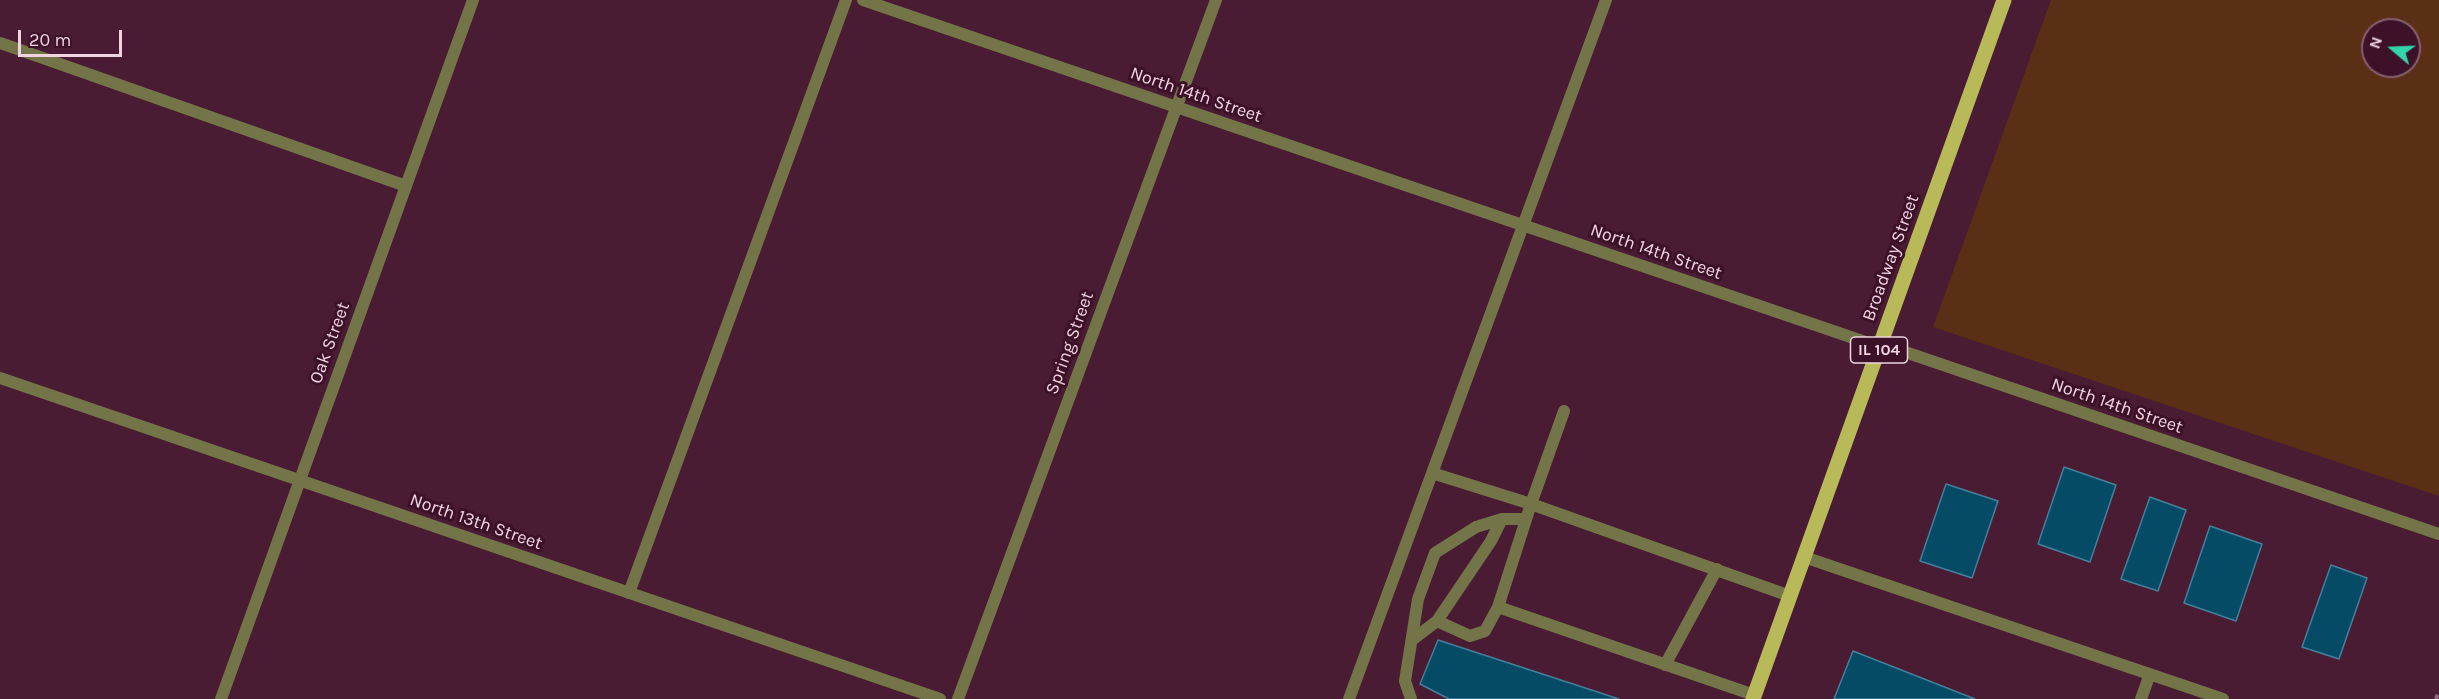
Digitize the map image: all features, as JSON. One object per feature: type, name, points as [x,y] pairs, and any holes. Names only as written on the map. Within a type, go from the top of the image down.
[{"type":"main road","name":"Broadway Street","points":[[1753,697],[2004,0]]},
{"type":"street","name":"Oak Street","points":[[221,699],[473,0]]},
{"type":"street","points":[[629,593],[846,0]]},
{"type":"street","name":"North 14th Street","points":[[863,0],[1880,347],[1919,357],[2439,534]]},
{"type":"street","name":"Spring Street","points":[[958,699],[1216,0]]},
{"type":"street","points":[[1349,699],[1606,0]]},
{"type":"street","points":[[0,43],[406,186]]},
{"type":"street","name":"North 13th Street","points":[[0,378],[940,699]]},
{"type":"street","points":[[1437,621],[1470,636],[1485,631],[1498,607],[1564,411]]},
{"type":"street","points":[[1432,473],[1531,504],[1790,596]]},
{"type":"street","points":[[1411,699],[1405,681],[1418,598],[1435,553],[1476,527],[1502,519],[1526,519]]},
{"type":"street","points":[[1412,639],[1437,621],[1491,541],[1502,519]]},
{"type":"street","points":[[1804,557],[2223,699]]},
{"type":"street","points":[[1665,664],[1717,569]]},
{"type":"street","points":[[1498,607],[1665,664],[1753,697]]},
{"type":"street","points":[[2141,699],[2150,674]]},
{"type":"path","points":[[2436,699],[2439,691]]},
{"type":"shaded area","points":[[2051,0],[2439,0],[2439,496],[1933,327]]},
{"type":"building","points":[[2064,467],[2116,485],[2090,562],[2038,544]]},
{"type":"building","points":[[1946,484],[1998,501],[1972,578],[1920,561]]},
{"type":"building","points":[[2150,497],[2186,510],[2158,591],[2121,579]]},
{"type":"building","points":[[2210,526],[2262,544],[2236,621],[2184,603]]},
{"type":"building","points":[[2331,565],[2367,578],[2339,659],[2302,647]]},
{"type":"building","points":[[1438,640],[1619,699],[1449,699],[1420,684]]},
{"type":"building","points":[[1853,651],[1975,699],[1834,699]]}]
